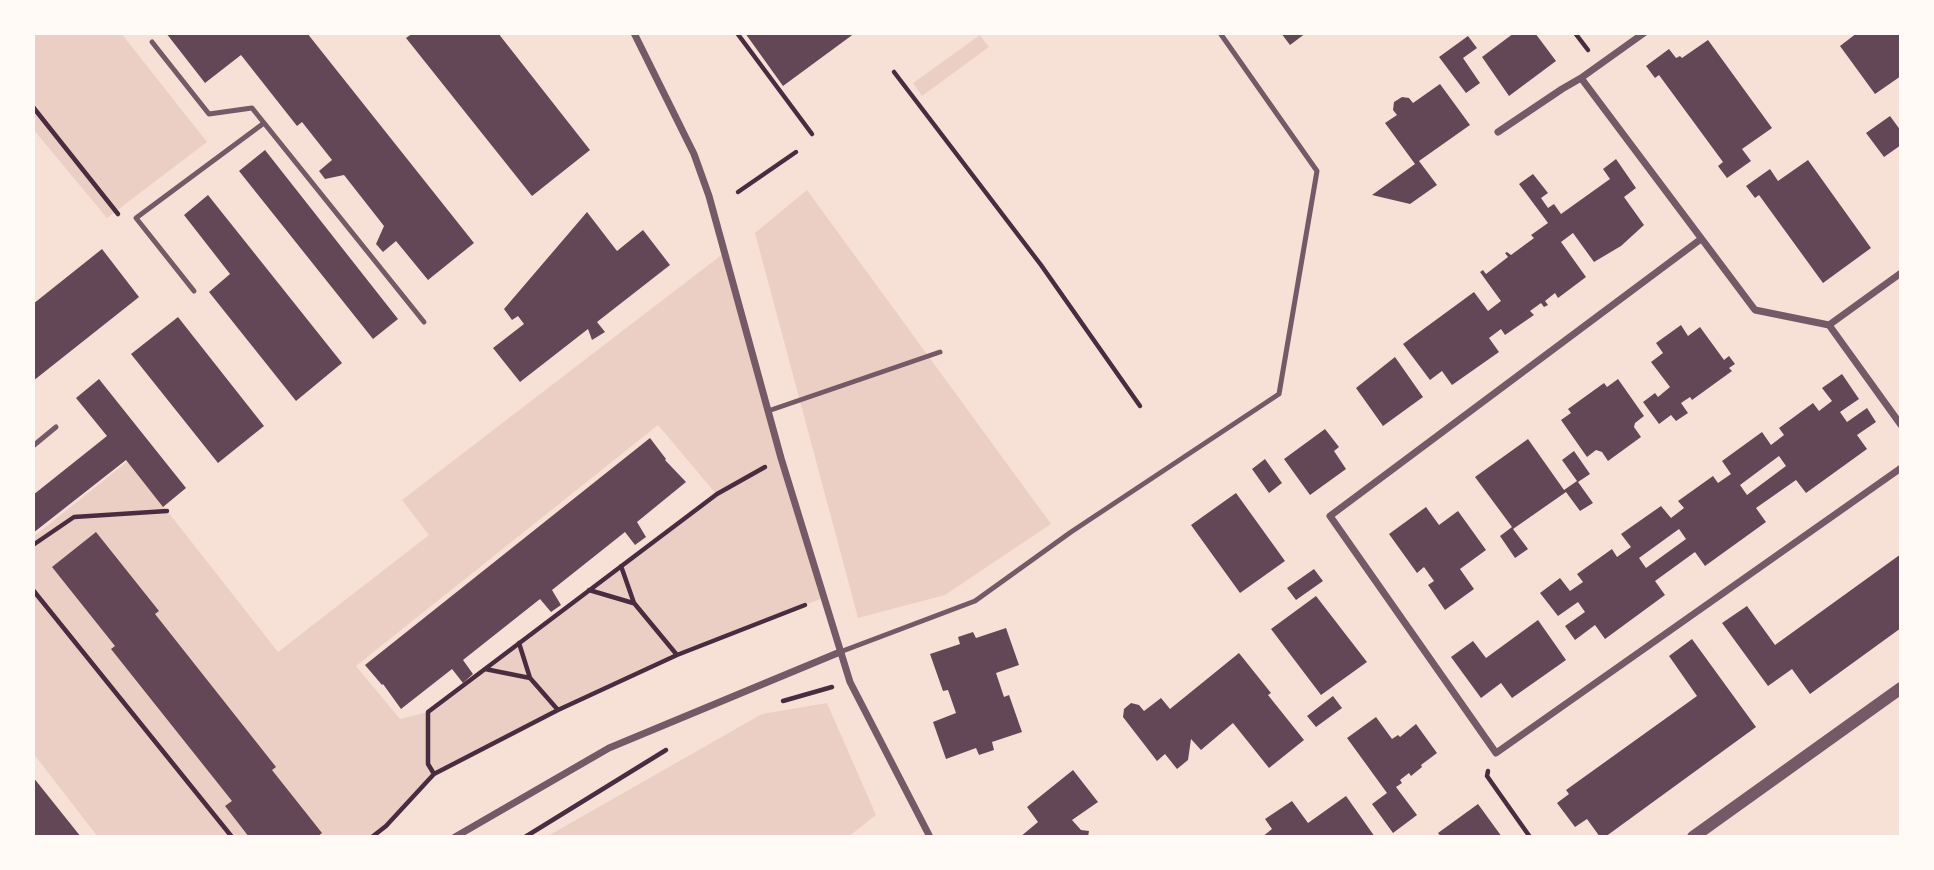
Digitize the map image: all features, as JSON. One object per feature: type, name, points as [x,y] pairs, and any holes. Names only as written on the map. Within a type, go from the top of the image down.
[{"type":"street","points":[[634,33],[694,153],[709,196],[781,458],[850,682],[930,837]]},
{"type":"street","points":[[1498,132],[1644,33]]},
{"type":"street","points":[[1581,78],[1755,310],[1829,325],[1901,425]]},
{"type":"street","points":[[1701,239],[1330,516],[1496,753],[1901,468]]},
{"type":"street","points":[[1829,325],[1901,273]]},
{"type":"street","points":[[455,837],[609,748],[840,652]]},
{"type":"street","points":[[1693,837],[1901,688]]},
{"type":"lane","points":[[840,652],[975,601],[1071,532],[1279,394],[1317,171],[1220,33]]},
{"type":"lane","points":[[152,43],[209,114],[252,108],[424,322]]},
{"type":"lane","points":[[194,291],[136,218],[264,123]]},
{"type":"lane","points":[[768,411],[799,403],[940,352]]},
{"type":"lane","points":[[33,446],[57,427]]},
{"type":"path","points":[[737,33],[812,134]]},
{"type":"path","points":[[894,72],[1041,265],[1140,406]]},
{"type":"path","points":[[33,107],[126,224],[136,218]]},
{"type":"path","points":[[738,192],[796,152]]},
{"type":"path","points":[[434,774],[428,764],[428,712],[716,494],[781,458]]},
{"type":"path","points":[[33,545],[74,517],[167,511]]},
{"type":"path","points":[[621,566],[634,603],[677,655]]},
{"type":"path","points":[[33,590],[232,837]]},
{"type":"path","points":[[589,590],[634,603]]},
{"type":"path","points":[[372,837],[434,774],[558,710],[677,655],[823,598]]},
{"type":"path","points":[[519,643],[530,678],[558,710]]},
{"type":"path","points":[[485,669],[530,678]]},
{"type":"path","points":[[778,702],[850,682]]},
{"type":"path","points":[[526,837],[596,791],[674,746]]},
{"type":"path","points":[[1496,753],[1487,776],[1530,837]]},
{"type":"shaded area","points":[[33,33],[121,33],[207,142],[107,218],[33,129]]},
{"type":"shaded area","points":[[980,35],[989,47],[922,96],[913,83]]},
{"type":"shaded area","points":[[807,190],[1051,524],[945,595],[858,618],[755,233]]},
{"type":"shaded area","points":[[724,253],[823,598],[677,655],[558,710],[434,774],[372,837],[98,837],[33,753],[33,537],[128,461],[278,652],[429,535],[402,500]],"holes":[[[658,425],[716,494],[428,712],[400,719],[356,666]]]},
{"type":"shaded area","points":[[827,703],[876,815],[848,837],[546,837],[762,714]]},
{"type":"building","points":[[166,33],[307,33],[474,243],[428,280],[396,241],[383,252],[376,244],[384,226],[344,175],[325,179],[319,171],[332,160],[302,122],[297,126],[241,55],[205,83]]},
{"type":"building","points":[[413,33],[498,33],[590,150],[532,196],[406,38]]},
{"type":"building","points":[[745,33],[855,33],[783,86]]},
{"type":"building","points":[[1281,33],[1306,33],[1290,45]]},
{"type":"building","points":[[1514,33],[1535,33],[1556,61],[1509,96],[1482,57]]},
{"type":"building","points":[[1857,33],[1901,33],[1901,76],[1875,94],[1840,46]]},
{"type":"building","points":[[1468,36],[1477,48],[1463,58],[1480,83],[1466,93],[1439,57]]},
{"type":"building","points":[[1708,40],[1772,128],[1742,149],[1751,161],[1727,178],[1718,166],[1723,162],[1659,75],[1655,78],[1646,66],[1669,49],[1676,58],[1682,58]]},
{"type":"building","points":[[1440,84],[1470,125],[1419,161],[1437,185],[1410,204],[1372,195],[1415,164],[1385,123],[1397,115],[1393,110],[1394,102],[1402,97],[1409,98],[1413,103]]},
{"type":"building","points":[[1890,116],[1901,131],[1901,145],[1884,157],[1866,133]]},
{"type":"building","points":[[265,150],[398,319],[373,339],[239,171]]},
{"type":"building","points":[[1616,159],[1636,188],[1624,197],[1644,225],[1621,246],[1594,262],[1573,233],[1561,242],[1586,277],[1558,298],[1555,293],[1545,301],[1548,305],[1544,307],[1541,303],[1530,311],[1534,315],[1505,335],[1501,329],[1489,338],[1499,352],[1452,385],[1442,371],[1430,380],[1403,344],[1474,292],[1488,311],[1501,301],[1480,272],[1483,270],[1486,274],[1508,257],[1505,253],[1511,255],[1534,238],[1531,235],[1548,223],[1519,184],[1533,174],[1548,193],[1541,198],[1548,208],[1554,204],[1561,214],[1610,179],[1603,169]]},
{"type":"building","points":[[1808,160],[1871,248],[1823,283],[1759,195],[1755,198],[1746,186],[1770,169],[1778,181]]},
{"type":"building","points":[[208,195],[342,363],[296,401],[209,292],[230,274],[184,215]]},
{"type":"building","points":[[587,212],[617,251],[643,230],[670,265],[597,322],[605,332],[592,340],[588,329],[520,382],[493,348],[524,324],[518,316],[512,320],[504,309]]},
{"type":"building","points":[[102,249],[139,297],[33,381],[33,304]]},
{"type":"building","points":[[178,317],[264,426],[218,463],[131,354]]},
{"type":"building","points":[[1681,325],[1688,336],[1700,327],[1724,360],[1729,356],[1735,364],[1729,368],[1732,371],[1692,400],[1690,397],[1681,403],[1688,413],[1676,421],[1671,415],[1659,424],[1643,402],[1655,393],[1658,397],[1670,387],[1651,362],[1663,353],[1656,343]]},
{"type":"building","points":[[1395,357],[1423,397],[1383,426],[1356,388]]},
{"type":"building","points":[[1842,374],[1859,399],[1840,412],[1847,422],[1867,408],[1876,422],[1857,435],[1867,449],[1806,493],[1796,480],[1756,508],[1766,522],[1705,566],[1695,552],[1655,581],[1665,595],[1605,639],[1595,625],[1575,640],[1565,626],[1585,612],[1578,602],[1558,616],[1540,593],[1560,578],[1570,591],[1583,582],[1577,574],[1612,549],[1617,557],[1631,547],[1621,534],[1661,506],[1671,518],[1684,508],[1678,501],[1713,476],[1718,483],[1731,474],[1722,461],[1762,432],[1771,445],[1784,435],[1779,428],[1813,403],[1819,411],[1832,401],[1822,388]],"holes":[[[1779,456],[1786,466],[1747,495],[1740,485]],[[1679,529],[1686,539],[1646,568],[1639,558]]]},
{"type":"building","points":[[99,379],[186,488],[163,507],[126,460],[33,533],[33,495],[107,436],[76,398]]},
{"type":"building","points":[[1618,379],[1644,416],[1634,427],[1641,437],[1608,461],[1602,452],[1596,450],[1587,457],[1561,420],[1571,413],[1568,409],[1604,383],[1607,387]]},
{"type":"building","points":[[1325,429],[1339,447],[1334,451],[1346,469],[1310,495],[1284,459]]},
{"type":"building","points":[[650,438],[665,460],[686,482],[637,522],[646,537],[635,545],[625,532],[552,590],[561,605],[551,612],[540,599],[463,660],[473,674],[463,683],[452,669],[401,709],[365,665]]},
{"type":"building","points":[[1528,439],[1564,490],[1577,481],[1562,460],[1574,451],[1590,474],[1578,482],[1593,503],[1580,511],[1566,492],[1513,529],[1528,549],[1515,558],[1500,536],[1512,527],[1475,477]]},
{"type":"building","points":[[1265,459],[1282,483],[1269,493],[1252,469]]},
{"type":"building","points":[[1236,493],[1285,561],[1240,593],[1191,525]]},
{"type":"building","points":[[1426,507],[1439,525],[1458,511],[1486,550],[1460,569],[1474,589],[1445,610],[1428,585],[1434,581],[1424,567],[1417,573],[1389,534]]},
{"type":"building","points":[[96,532],[159,611],[155,614],[276,767],[272,770],[322,833],[317,837],[249,837],[225,806],[232,801],[111,649],[115,646],[52,567]]},
{"type":"building","points":[[1901,554],[1901,628],[1810,694],[1792,669],[1768,686],[1722,623],[1747,606],[1775,645]]},
{"type":"building","points":[[1314,569],[1323,581],[1296,600],[1287,588]]},
{"type":"building","points":[[1316,596],[1367,662],[1321,695],[1271,629]]},
{"type":"building","points":[[1538,620],[1566,660],[1512,698],[1501,683],[1481,698],[1451,657],[1473,641],[1486,658]]},
{"type":"building","points":[[1006,628],[1019,665],[996,673],[1004,697],[1009,695],[1022,732],[992,742],[994,750],[979,755],[976,748],[946,759],[933,722],[956,713],[948,690],[943,691],[930,654],[960,644],[958,637],[973,632],[976,638]]},
{"type":"building","points":[[1692,639],[1756,727],[1605,837],[1600,837],[1587,819],[1575,827],[1557,803],[1569,794],[1566,790],[1697,696],[1669,656]]},
{"type":"building","points":[[1239,653],[1304,740],[1269,768],[1233,723],[1201,750],[1191,739],[1188,760],[1177,769],[1165,754],[1157,761],[1123,717],[1124,709],[1131,703],[1139,705],[1144,711],[1161,698],[1170,709]]},
{"type":"building","points":[[1333,696],[1342,708],[1316,727],[1307,716]]},
{"type":"building","points":[[1376,717],[1392,739],[1398,735],[1400,737],[1416,724],[1437,753],[1411,776],[1409,773],[1400,780],[1402,783],[1396,787],[1417,815],[1393,833],[1372,804],[1387,793],[1347,738]]},
{"type":"building","points":[[1073,770],[1098,802],[1072,820],[1081,830],[1089,831],[1088,837],[1020,837],[1038,822],[1027,807]]},
{"type":"building","points":[[33,777],[81,837],[33,837]]},
{"type":"building","points":[[1346,796],[1375,837],[1262,837],[1272,829],[1265,819],[1292,801],[1308,823]]},
{"type":"building","points":[[1478,804],[1502,837],[1441,837],[1438,833]]}]
